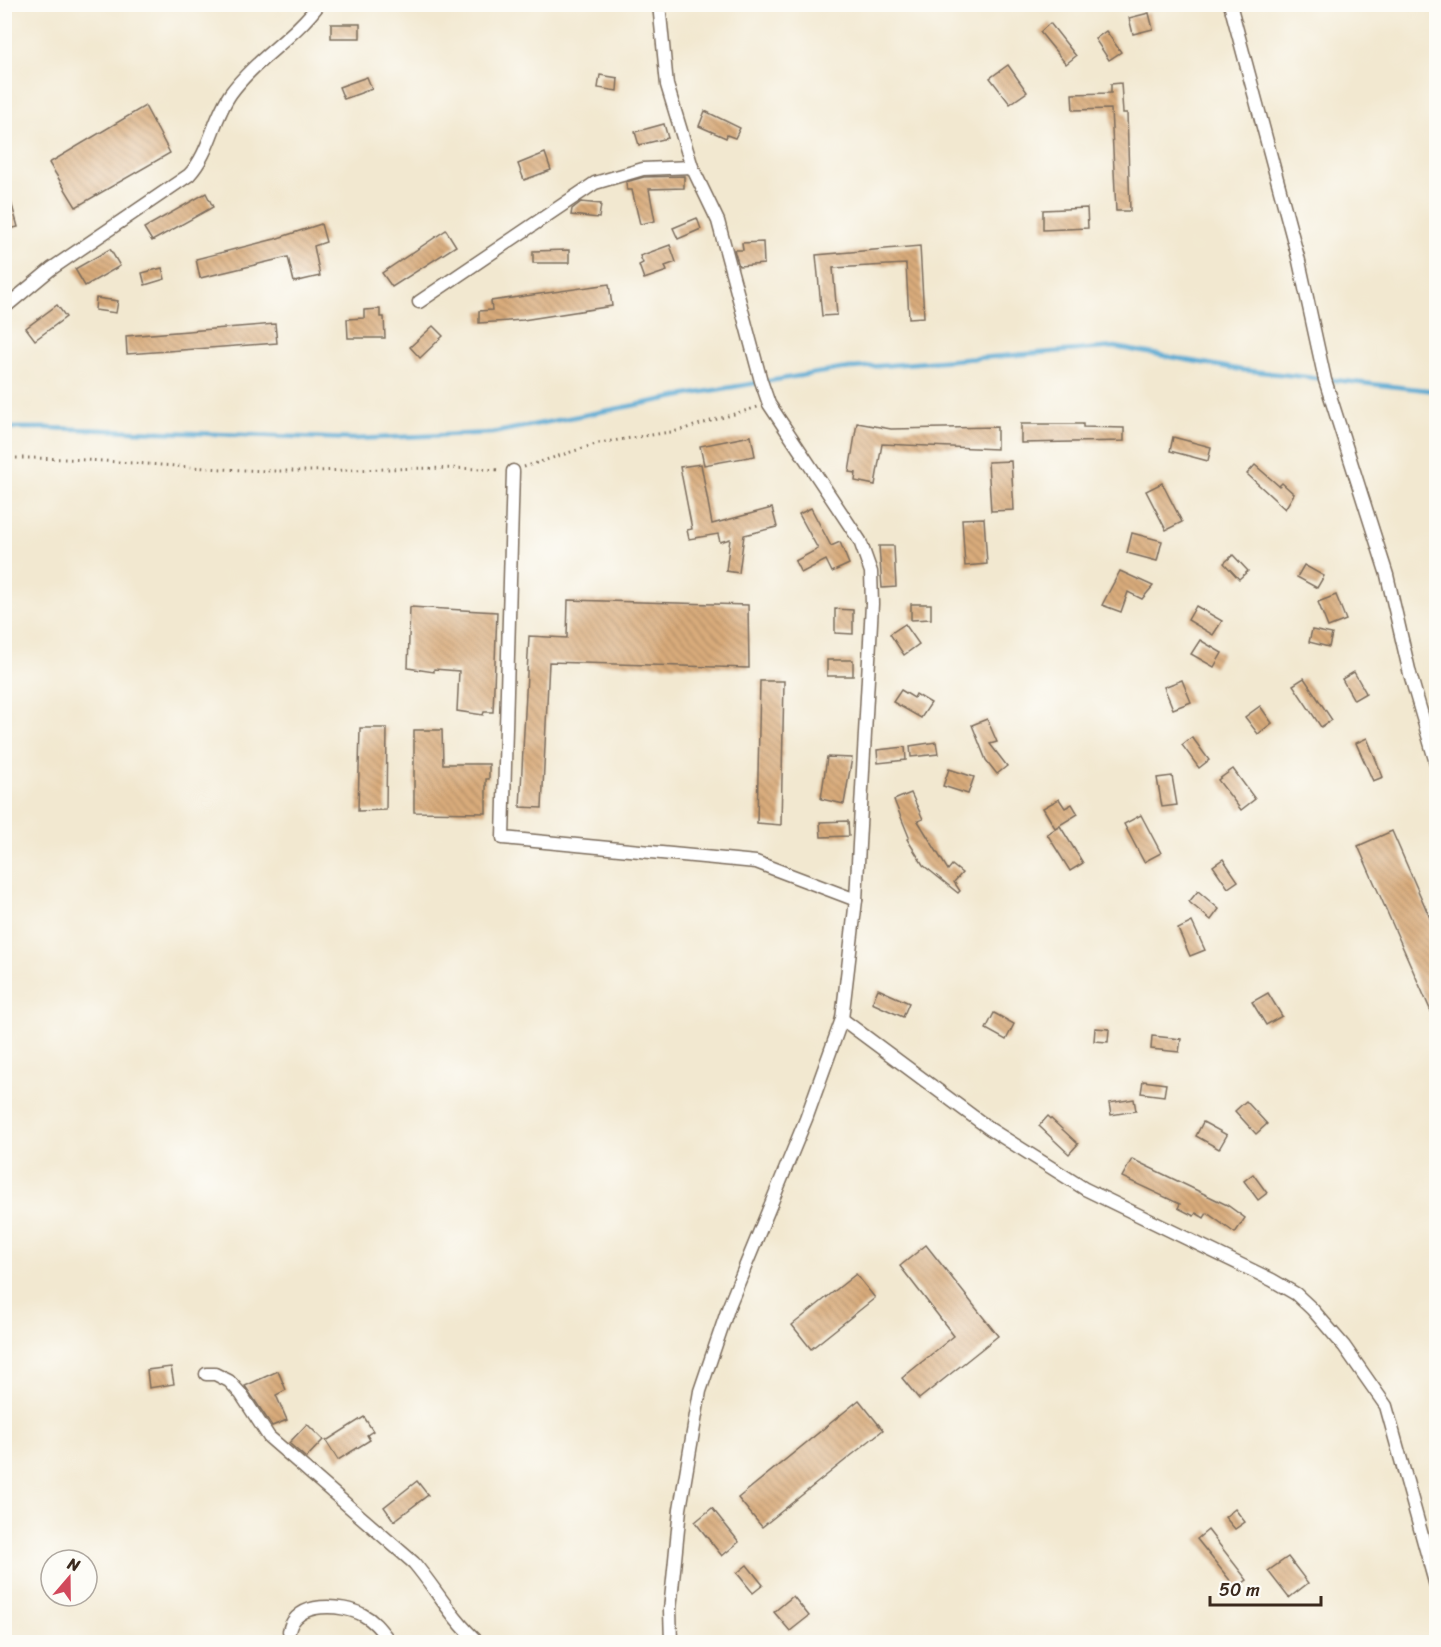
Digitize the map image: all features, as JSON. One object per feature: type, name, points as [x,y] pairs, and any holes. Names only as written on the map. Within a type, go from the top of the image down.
[{"type":"street","points":[[4,308],[51,269],[189,175],[196,168],[215,120],[239,83],[265,56],[303,25],[319,4]]},
{"type":"street","points":[[659,4],[667,85],[692,166],[718,221],[769,404],[860,541],[871,572],[872,604],[856,900],[842,1019],[806,1119],[729,1305],[700,1391],[680,1509],[670,1610],[671,1642]]},
{"type":"street","points":[[1230,4],[1299,261],[1325,380],[1387,575],[1410,674],[1437,764]]},
{"type":"street","points":[[419,302],[595,183],[643,169],[692,166]]},
{"type":"street","points":[[513,471],[503,838],[756,862],[856,900]]},
{"type":"street","points":[[842,1019],[990,1129],[1076,1183],[1272,1280],[1296,1294],[1312,1309],[1344,1346],[1386,1406],[1437,1586]]},
{"type":"street","points":[[206,1374],[216,1374],[228,1381],[241,1394],[269,1437],[414,1563],[460,1626],[478,1642]]},
{"type":"street","points":[[288,1631],[290,1624],[302,1613],[323,1606],[348,1610],[364,1616],[377,1624],[390,1642]]},
{"type":"path","points":[[4,458],[55,458],[272,471],[412,468],[513,471],[599,443],[677,431],[769,404]]},
{"type":"building","points":[[1149,13],[1153,29],[1133,34],[1129,18]]},
{"type":"building","points":[[1050,23],[1076,56],[1066,64],[1040,32]]},
{"type":"building","points":[[331,24],[360,24],[360,38],[331,38]]},
{"type":"building","points":[[1106,31],[1121,52],[1109,60],[1095,39]]},
{"type":"building","points":[[1008,65],[1027,92],[1010,104],[990,78]]},
{"type":"building","points":[[600,75],[618,78],[617,91],[598,88]]},
{"type":"building","points":[[367,77],[372,89],[344,99],[339,87]]},
{"type":"building","points":[[1121,83],[1123,113],[1127,113],[1130,211],[1116,211],[1111,109],[1073,110],[1072,94],[1111,93],[1111,84]]},
{"type":"building","points":[[145,106],[170,153],[76,207],[49,163]]},
{"type":"building","points":[[705,111],[740,128],[735,138],[727,135],[726,138],[699,126]]},
{"type":"building","points":[[664,124],[668,138],[639,145],[635,132]]},
{"type":"building","points":[[545,153],[551,170],[524,180],[518,164]]},
{"type":"building","points":[[684,176],[684,188],[649,189],[655,221],[640,224],[632,190],[627,190],[626,182],[644,177]]},
{"type":"building","points":[[4,191],[8,191],[18,227],[4,230]]},
{"type":"building","points":[[206,193],[213,207],[152,241],[144,228]]},
{"type":"building","points":[[581,202],[601,204],[599,218],[571,215],[572,209]]},
{"type":"building","points":[[1087,208],[1088,228],[1043,230],[1043,210]]},
{"type":"building","points":[[697,218],[701,229],[678,239],[673,228]]},
{"type":"building","points":[[321,224],[326,242],[314,246],[320,276],[294,282],[288,257],[200,278],[196,259],[275,239]]},
{"type":"building","points":[[446,230],[456,246],[392,287],[382,273]]},
{"type":"building","points":[[763,242],[764,264],[739,266],[734,250],[743,250],[742,243]]},
{"type":"building","points":[[670,245],[676,262],[665,266],[667,271],[644,279],[639,265],[643,263],[640,256]]},
{"type":"building","points":[[920,246],[924,317],[909,318],[906,264],[833,268],[837,315],[822,316],[816,255]]},
{"type":"building","points":[[110,249],[120,266],[85,286],[75,269]]},
{"type":"building","points":[[569,250],[569,263],[533,263],[533,251]]},
{"type":"building","points":[[162,268],[165,279],[145,285],[142,273]]},
{"type":"building","points":[[609,284],[612,306],[523,320],[479,323],[479,311],[492,310],[491,301]]},
{"type":"building","points":[[96,298],[118,301],[116,313],[95,310]]},
{"type":"building","points":[[57,305],[66,317],[35,340],[26,328]]},
{"type":"building","points":[[380,309],[380,317],[384,317],[385,338],[348,338],[347,319],[364,318],[364,310]]},
{"type":"building","points":[[275,324],[277,343],[127,354],[126,336]]},
{"type":"building","points":[[433,326],[443,336],[420,358],[410,347]]},
{"type":"building","points":[[857,423],[891,429],[997,427],[997,449],[882,444],[875,485],[855,481],[856,473],[849,472]]},
{"type":"building","points":[[1021,424],[1083,424],[1083,427],[1124,428],[1124,441],[1021,443]]},
{"type":"building","points":[[751,436],[755,456],[704,465],[700,446]]},
{"type":"building","points":[[1173,437],[1211,447],[1208,461],[1170,451]]},
{"type":"building","points":[[1011,461],[1014,510],[991,511],[988,462]]},
{"type":"building","points":[[701,464],[712,524],[772,508],[777,527],[744,535],[739,573],[726,571],[730,539],[720,542],[718,534],[689,539],[687,530],[692,529],[680,467]]},
{"type":"building","points":[[1255,465],[1279,486],[1282,483],[1294,494],[1285,509],[1247,474]]},
{"type":"building","points":[[1162,483],[1182,522],[1166,530],[1146,491]]},
{"type":"building","points":[[811,508],[831,546],[840,542],[849,564],[832,572],[826,560],[801,573],[795,561],[818,549],[799,514]]},
{"type":"building","points":[[984,518],[987,564],[965,566],[962,519]]},
{"type":"building","points":[[1132,533],[1162,541],[1157,561],[1127,553]]},
{"type":"building","points":[[879,546],[894,546],[896,587],[882,588]]},
{"type":"building","points":[[1233,555],[1248,571],[1239,579],[1224,563]]},
{"type":"building","points":[[1304,565],[1324,576],[1317,588],[1297,577]]},
{"type":"building","points":[[1120,571],[1153,586],[1142,599],[1128,592],[1121,612],[1102,605]]},
{"type":"building","points":[[1336,595],[1346,620],[1328,627],[1318,602]]},
{"type":"building","points":[[568,600],[748,605],[749,668],[549,662],[542,808],[520,807],[529,636],[567,638]]},
{"type":"building","points":[[911,604],[931,604],[931,619],[911,620]]},
{"type":"building","points":[[1196,606],[1222,621],[1213,635],[1188,620]]},
{"type":"building","points":[[410,607],[497,612],[493,712],[484,712],[483,715],[457,711],[459,671],[434,669],[434,672],[408,668]]},
{"type":"building","points":[[835,609],[853,610],[853,634],[835,633]]},
{"type":"building","points":[[905,624],[919,644],[904,655],[890,634]]},
{"type":"building","points":[[1312,630],[1332,634],[1329,647],[1309,642]]},
{"type":"building","points":[[1200,640],[1222,653],[1214,667],[1191,654]]},
{"type":"building","points":[[827,660],[853,660],[853,676],[827,676]]},
{"type":"building","points":[[1354,672],[1366,693],[1354,700],[1342,679]]},
{"type":"building","points":[[1304,678],[1332,720],[1321,727],[1293,685]]},
{"type":"building","points":[[1182,680],[1191,702],[1173,709],[1164,687]]},
{"type":"building","points":[[760,681],[784,681],[781,825],[757,823]]},
{"type":"building","points":[[901,690],[914,698],[916,694],[931,703],[921,718],[893,702]]},
{"type":"building","points":[[1260,706],[1272,723],[1258,734],[1245,717]]},
{"type":"building","points":[[987,719],[997,742],[990,744],[1007,766],[997,774],[986,760],[972,725]]},
{"type":"building","points":[[360,728],[387,728],[386,810],[358,811]]},
{"type":"building","points":[[414,730],[442,730],[443,764],[489,764],[489,779],[486,779],[486,813],[414,812]]},
{"type":"building","points":[[1192,737],[1209,760],[1199,768],[1182,745]]},
{"type":"building","points":[[1367,738],[1383,777],[1373,781],[1356,743]]},
{"type":"building","points":[[936,742],[938,754],[911,757],[910,746]]},
{"type":"building","points":[[905,747],[906,760],[878,763],[877,750]]},
{"type":"building","points":[[827,757],[852,758],[844,804],[821,799]]},
{"type":"building","points":[[949,769],[974,777],[968,794],[943,786]]},
{"type":"building","points":[[1233,769],[1255,799],[1241,810],[1218,780]]},
{"type":"building","points":[[1172,776],[1177,805],[1162,807],[1157,778]]},
{"type":"building","points":[[911,793],[923,819],[918,821],[948,870],[952,865],[962,873],[954,882],[960,891],[958,893],[923,865],[907,839],[909,837],[894,800]]},
{"type":"building","points":[[1059,799],[1065,808],[1072,804],[1078,814],[1055,828],[1043,808]]},
{"type":"building","points":[[1141,815],[1161,853],[1144,862],[1124,824]]},
{"type":"building","points":[[848,821],[849,836],[821,837],[820,822]]},
{"type":"building","points":[[1060,826],[1083,863],[1070,871],[1047,834]]},
{"type":"building","points":[[1392,831],[1437,934],[1437,1025],[1358,846]]},
{"type":"building","points":[[1223,859],[1238,881],[1228,888],[1213,866]]},
{"type":"building","points":[[1198,891],[1219,909],[1211,920],[1189,902]]},
{"type":"building","points":[[1192,922],[1205,950],[1190,956],[1178,929]]},
{"type":"building","points":[[878,989],[909,1003],[903,1017],[872,1003]]},
{"type":"building","points":[[1268,993],[1282,1016],[1266,1025],[1252,1002]]},
{"type":"building","points":[[994,1013],[1014,1024],[1006,1040],[986,1029]]},
{"type":"building","points":[[1095,1028],[1109,1029],[1108,1042],[1094,1041]]},
{"type":"building","points":[[1152,1036],[1181,1039],[1179,1052],[1151,1049]]},
{"type":"building","points":[[1143,1081],[1166,1084],[1164,1096],[1141,1093]]},
{"type":"building","points":[[1134,1099],[1136,1111],[1111,1115],[1109,1103]]},
{"type":"building","points":[[1246,1101],[1267,1124],[1256,1134],[1235,1111]]},
{"type":"building","points":[[1048,1116],[1078,1144],[1069,1154],[1039,1126]]},
{"type":"building","points":[[1203,1122],[1227,1135],[1219,1149],[1196,1136]]},
{"type":"building","points":[[1132,1159],[1227,1205],[1245,1218],[1235,1233],[1207,1213],[1204,1218],[1178,1208],[1180,1204],[1122,1177]]},
{"type":"building","points":[[1253,1174],[1267,1193],[1258,1200],[1244,1181]]},
{"type":"building","points":[[926,1245],[998,1336],[919,1399],[902,1378],[954,1336],[900,1266]]},
{"type":"building","points":[[856,1274],[875,1298],[811,1349],[792,1325]]},
{"type":"building","points":[[171,1367],[174,1384],[149,1388],[147,1370]]},
{"type":"building","points":[[278,1371],[286,1390],[276,1395],[287,1420],[272,1426],[245,1386]]},
{"type":"building","points":[[859,1400],[883,1430],[762,1527],[738,1498]]},
{"type":"building","points":[[364,1417],[373,1431],[367,1435],[370,1440],[338,1460],[326,1441]]},
{"type":"building","points":[[307,1424],[323,1440],[306,1458],[289,1443]]},
{"type":"building","points":[[417,1481],[428,1495],[394,1521],[384,1507]]},
{"type":"building","points":[[712,1508],[739,1542],[722,1556],[695,1522]]},
{"type":"building","points":[[1235,1509],[1245,1522],[1235,1529],[1225,1517]]},
{"type":"building","points":[[1208,1530],[1247,1580],[1236,1588],[1197,1539]]},
{"type":"building","points":[[1288,1557],[1308,1583],[1289,1598],[1268,1571]]},
{"type":"building","points":[[747,1565],[763,1585],[753,1593],[737,1573]]},
{"type":"building","points":[[793,1596],[809,1616],[790,1631],[774,1612]]},
{"type":"waterway","points":[[4,428],[353,439],[492,433],[697,393],[841,369],[1115,347],[1242,370],[1436,391]]}]
